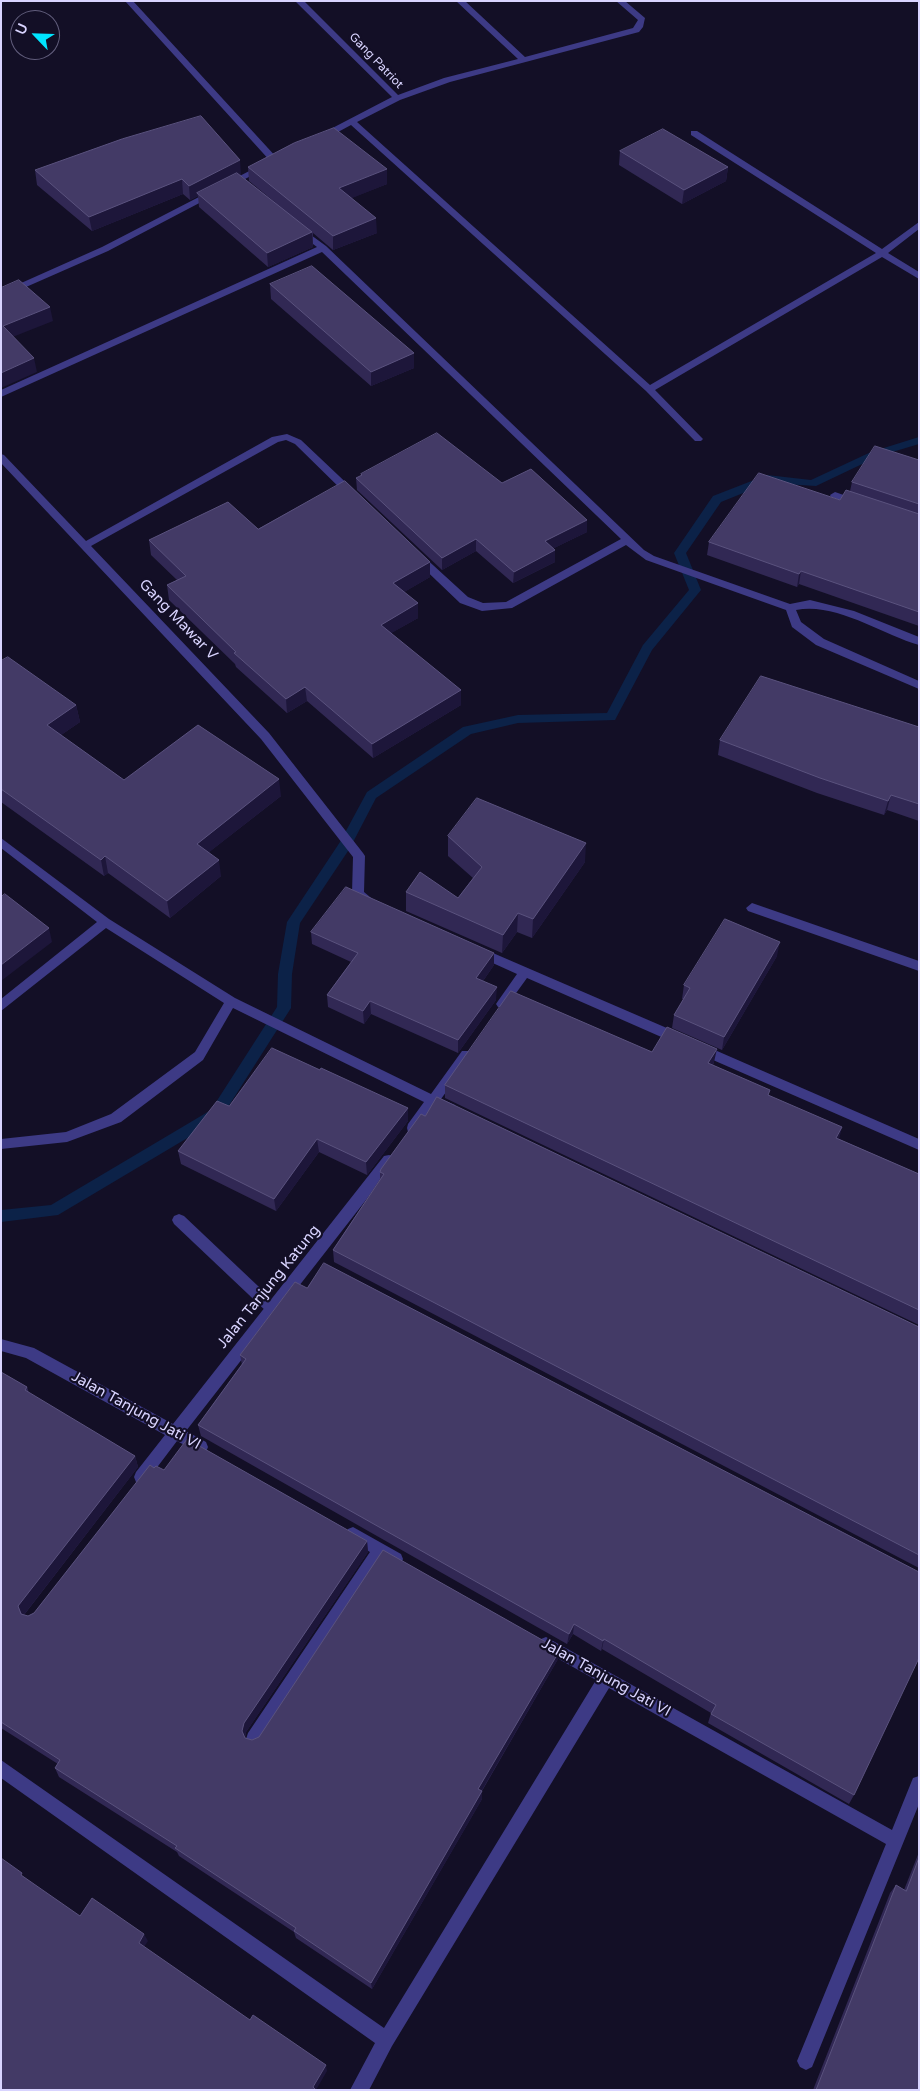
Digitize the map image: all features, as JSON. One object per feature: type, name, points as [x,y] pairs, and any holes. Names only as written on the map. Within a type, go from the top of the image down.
[{"type":"street","points":[[129,1],[275,161]]},
{"type":"street","name":"Gang Patriot","points":[[299,1],[397,98],[317,139]]},
{"type":"street","points":[[460,1],[522,58]]},
{"type":"street","points":[[397,98],[447,80],[522,58],[636,30],[642,20],[620,1]]},
{"type":"street","points":[[351,122],[649,389],[698,438]]},
{"type":"street","points":[[694,133],[919,276]]},
{"type":"street","points":[[1,295],[244,184],[284,156]]},
{"type":"street","points":[[293,224],[323,248],[627,540],[645,555],[790,608],[810,604],[854,615],[919,641]]},
{"type":"street","points":[[649,389],[882,253],[919,225]]},
{"type":"street","points":[[1,394],[323,248]]},
{"type":"street","points":[[86,545],[275,439],[287,438],[298,442],[363,504]]},
{"type":"street","name":"Gang Mawar V","points":[[1,457],[265,736],[359,856],[358,893],[362,898],[380,907]]},
{"type":"street","points":[[835,495],[863,505]]},
{"type":"street","points":[[414,552],[464,600],[482,608],[508,605],[627,540]]},
{"type":"street","points":[[790,608],[796,624],[820,642],[919,685]]},
{"type":"street","points":[[1,842],[105,922],[231,1001],[254,1014],[293,1031],[461,1114]]},
{"type":"street","points":[[752,908],[919,966]]},
{"type":"street","points":[[1,1006],[105,922]]},
{"type":"street","points":[[471,948],[919,1145]]},
{"type":"street","points":[[496,1012],[525,972]]},
{"type":"street","points":[[1,1144],[67,1137],[116,1118],[199,1056],[231,1001]]},
{"type":"street","name":"Jalan Tanjung Katung","points":[[134,1486],[272,1308],[318,1262],[400,1145],[474,1045]]},
{"type":"street","points":[[179,1220],[272,1308]]},
{"type":"street","name":"Jalan Tanjung Jati VI","points":[[1,1345],[28,1352],[210,1452]]},
{"type":"street","points":[[337,1525],[405,1564]]},
{"type":"street","points":[[254,1739],[380,1550]]},
{"type":"street","name":"Jalan Tanjung Jati VI","points":[[531,1635],[895,1840]]},
{"type":"street","points":[[359,2090],[386,2040],[606,1678]]},
{"type":"street","points":[[1,1768],[386,2040]]},
{"type":"street","points":[[806,2061],[919,1784]]},
{"type":"building","points":[[201,116],[240,160],[189,186],[182,179],[89,217],[35,170],[122,139]]},
{"type":"building","points":[[334,128],[387,169],[339,188],[376,218],[333,236],[248,167],[294,143]]},
{"type":"building","points":[[663,129],[728,167],[684,190],[620,151]]},
{"type":"building","points":[[237,173],[312,232],[267,253],[197,193]]},
{"type":"building","points":[[312,266],[414,353],[371,372],[270,284]]},
{"type":"building","points":[[19,280],[50,307],[3,326],[34,358],[1,373],[1,288]]},
{"type":"building","points":[[437,433],[502,483],[531,469],[587,520],[545,541],[555,550],[514,572],[476,539],[442,558],[356,478]]},
{"type":"building","points":[[875,446],[919,460],[919,504],[852,482]]},
{"type":"building","points":[[759,473],[840,500],[846,490],[919,514],[919,612],[801,571],[799,574],[709,542]]},
{"type":"building","points":[[345,481],[430,562],[393,583],[418,603],[381,625],[461,690],[372,744],[305,687],[286,699],[234,653],[236,652],[167,585],[186,576],[149,540],[228,502],[258,529]]},
{"type":"building","points":[[8,657],[76,705],[47,725],[124,780],[198,725],[279,779],[197,844],[219,860],[167,901],[105,856],[101,860],[1,789],[1,661]]},
{"type":"building","points":[[761,676],[919,727],[919,804],[891,795],[888,801],[820,778],[720,740]]},
{"type":"building","points":[[477,798],[586,843],[533,919],[518,913],[503,935],[406,892],[420,872],[458,898],[482,867],[448,836]]},
{"type":"building","points":[[346,887],[494,953],[476,978],[497,987],[458,1040],[370,1001],[363,1011],[327,995],[358,953],[311,932]]},
{"type":"building","points":[[5,894],[49,928],[1,965],[1,897]]},
{"type":"building","points":[[725,919],[780,942],[724,1037],[674,1015],[690,988],[684,985]]},
{"type":"building","points":[[511,991],[652,1052],[667,1027],[717,1049],[708,1063],[770,1090],[768,1095],[842,1127],[836,1138],[919,1174],[919,1310],[445,1085]]},
{"type":"building","points":[[272,1048],[408,1108],[366,1162],[317,1139],[274,1199],[178,1151],[217,1101],[229,1106]]},
{"type":"building","points":[[437,1097],[919,1327],[919,1555],[333,1250],[384,1174],[380,1172],[381,1169],[421,1114],[425,1116]]},
{"type":"building","points":[[324,1263],[919,1572],[919,1658],[854,1795],[711,1714],[716,1705],[604,1639],[603,1641],[574,1624],[569,1634],[198,1425],[246,1359],[240,1355],[295,1282],[307,1288]]},
{"type":"building","points":[[1,1372],[27,1387],[25,1390],[135,1456],[18,1606],[21,1614],[28,1616],[34,1613],[150,1465],[164,1470],[187,1439],[367,1541],[244,1723],[242,1731],[245,1738],[252,1740],[259,1737],[383,1550],[560,1650],[478,1789],[482,1791],[371,1983],[294,1931],[296,1928],[175,1848],[177,1846],[55,1768],[60,1760],[1,1722]]},
{"type":"building","points":[[1,1858],[22,1873],[21,1875],[80,1916],[92,1898],[144,1934],[139,1943],[250,2020],[253,2015],[326,2065],[313,2087],[316,2090],[1,2090]]},
{"type":"building","points":[[919,1858],[919,2090],[816,2090],[896,1885],[906,1891]]},
{"type":"waterway","points":[[1,1216],[53,1211],[216,1114],[284,1008],[285,974],[294,922],[345,845],[371,795],[467,730],[518,719],[611,717],[647,648],[695,590],[680,553],[717,499],[767,479],[812,484],[875,454],[919,440]]}]
